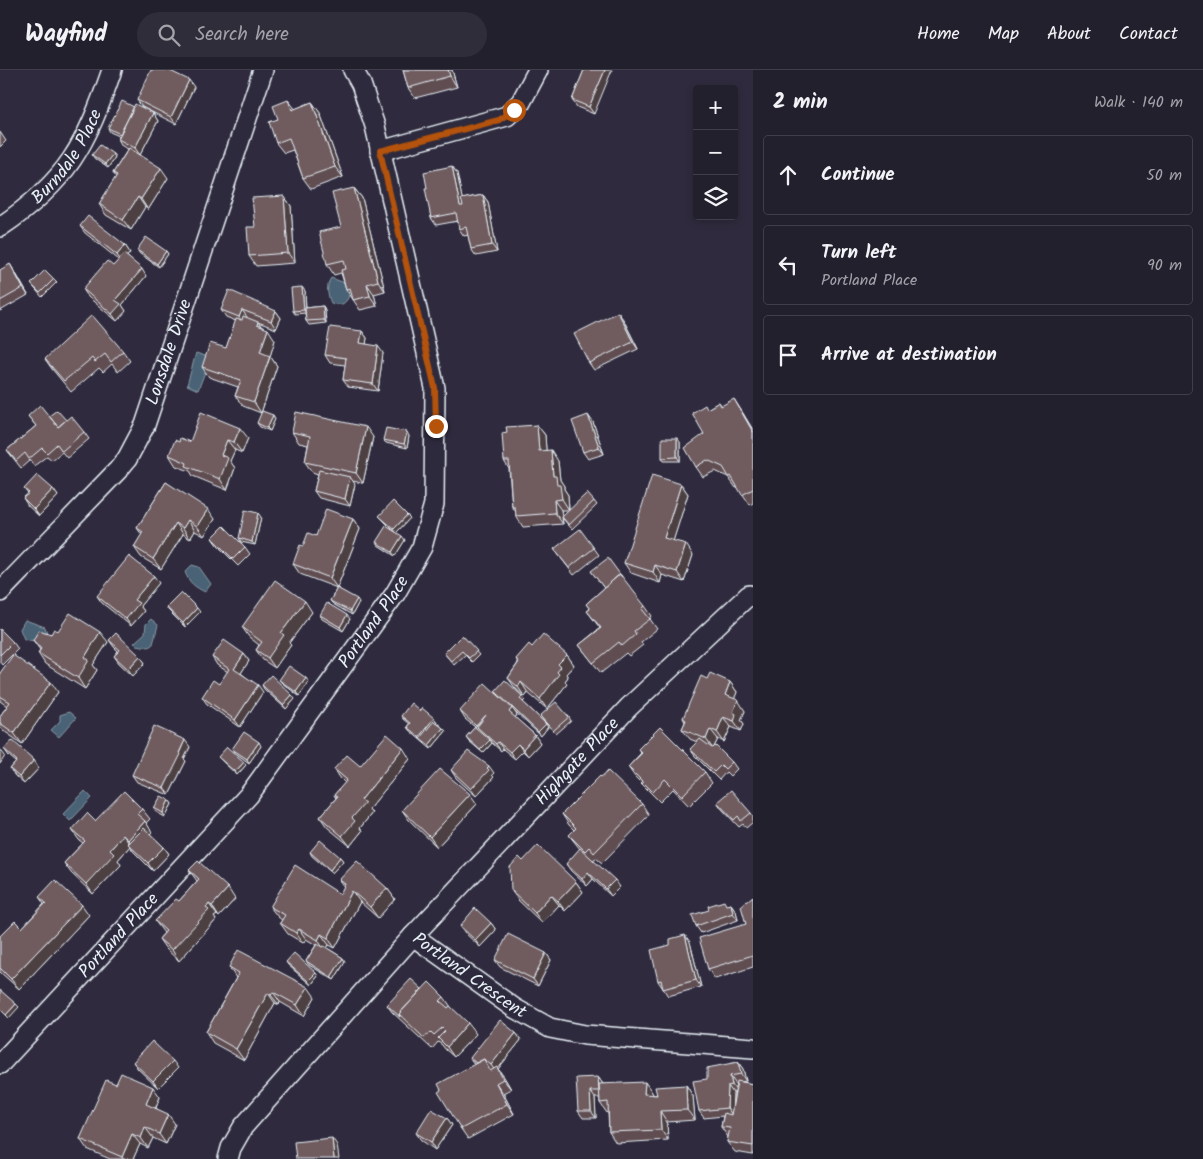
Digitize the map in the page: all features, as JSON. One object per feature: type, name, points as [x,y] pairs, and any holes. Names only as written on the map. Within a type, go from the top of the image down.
[{"type":"street","name":"Burndale Place","points":[[0,227],[49,189],[74,158],[89,129],[112,70]]},
{"type":"street","name":"Lonsdale Drive","points":[[0,592],[7,575],[118,470],[137,442],[145,425],[263,70]]},
{"type":"street","name":"Portland Place","points":[[0,1064],[249,795],[395,594],[422,547],[434,504],[435,388],[380,151],[364,92],[353,70]]},
{"type":"street","points":[[380,151],[508,116],[521,102],[538,70]]},
{"type":"street","name":"Highgate Place","points":[[413,936],[629,708],[749,595]]},
{"type":"street","name":"Portland Crescent","points":[[228,1159],[231,1148],[244,1127],[413,936],[514,1008],[550,1028],[584,1035],[753,1048]]},
{"type":"water","points":[[331,278],[345,283],[349,295],[342,304],[331,303],[328,284]]},
{"type":"water","points":[[196,353],[208,357],[207,367],[198,390],[187,385]]},
{"type":"water","points":[[192,565],[199,567],[211,584],[205,592],[188,579],[185,572]]},
{"type":"water","points":[[151,619],[158,625],[153,644],[149,647],[136,645],[134,643],[145,633],[146,624]]},
{"type":"water","points":[[25,620],[45,627],[47,633],[34,641],[24,639],[20,629]]},
{"type":"water","points":[[69,712],[76,718],[59,737],[51,730],[60,721],[60,715]]},
{"type":"water","points":[[85,791],[92,798],[70,821],[63,814]]},
{"type":"building","points":[[151,70],[168,70],[189,80],[171,117],[137,100]]},
{"type":"building","points":[[403,70],[448,70],[450,76],[408,88]]},
{"type":"building","points":[[584,70],[605,70],[589,107],[572,100]]},
{"type":"building","points":[[288,100],[292,110],[312,102],[335,167],[303,178],[289,138],[276,143],[269,122],[278,119],[273,106]]},
{"type":"building","points":[[122,101],[134,107],[120,134],[108,128]]},
{"type":"building","points":[[135,104],[153,113],[135,148],[118,139]]},
{"type":"building","points":[[100,145],[113,154],[105,164],[92,155]]},
{"type":"building","points":[[129,148],[161,168],[141,199],[138,197],[123,220],[99,204],[117,175],[113,173]]},
{"type":"building","points":[[452,166],[460,206],[463,206],[461,199],[483,195],[492,245],[471,249],[466,227],[459,229],[456,213],[431,218],[424,172]]},
{"type":"building","points":[[354,188],[378,281],[367,284],[370,296],[353,300],[350,288],[346,289],[341,270],[346,269],[344,260],[327,264],[319,232],[341,227],[332,193]]},
{"type":"building","points":[[284,196],[288,253],[249,256],[247,227],[255,227],[252,198]]},
{"type":"building","points":[[88,216],[125,245],[117,255],[80,226]]},
{"type":"building","points":[[146,237],[166,251],[157,264],[137,250]]},
{"type":"building","points":[[124,254],[142,269],[115,300],[121,304],[112,314],[83,289],[107,261],[113,266]]},
{"type":"building","points":[[10,264],[23,288],[0,301],[0,270]]},
{"type":"building","points":[[45,270],[54,279],[40,293],[31,284]]},
{"type":"building","points":[[302,287],[304,310],[293,311],[291,288]]},
{"type":"building","points":[[229,290],[276,311],[271,321],[242,310],[239,317],[221,310]]},
{"type":"building","points":[[323,306],[324,320],[306,321],[305,308]]},
{"type":"building","points":[[618,312],[633,342],[589,363],[574,334]]},
{"type":"building","points":[[92,315],[123,351],[111,362],[105,354],[95,362],[92,358],[64,381],[45,359]]},
{"type":"building","points":[[243,316],[258,322],[257,325],[268,329],[260,352],[270,356],[254,402],[235,396],[241,380],[202,367],[210,343],[226,348],[236,319],[242,320]]},
{"type":"building","points":[[330,327],[362,331],[360,343],[378,346],[373,384],[343,380],[346,358],[325,355]]},
{"type":"building","points":[[734,399],[753,432],[753,489],[742,495],[731,476],[729,477],[723,467],[707,460],[696,467],[685,448],[704,434],[692,413],[705,405],[707,409],[719,402],[721,406]]},
{"type":"building","points":[[40,405],[58,427],[71,416],[84,432],[62,451],[57,444],[47,453],[42,448],[29,459],[25,453],[16,461],[7,450],[36,426],[28,416]]},
{"type":"building","points":[[57,410],[66,420],[58,427],[49,416]]},
{"type":"building","points":[[262,411],[273,415],[267,428],[257,423]]},
{"type":"building","points":[[201,412],[240,428],[234,442],[227,440],[221,455],[228,458],[220,479],[186,466],[187,463],[169,455],[175,440],[179,442],[180,438],[190,442]]},
{"type":"building","points":[[296,412],[366,427],[356,473],[305,462],[310,436],[292,432]]},
{"type":"building","points":[[588,415],[599,447],[583,452],[572,421]]},
{"type":"building","points":[[537,425],[539,451],[551,450],[553,476],[556,476],[557,485],[560,485],[562,499],[554,500],[555,513],[516,516],[515,507],[512,507],[509,461],[504,461],[502,433],[507,432],[506,427]]},
{"type":"building","points":[[386,428],[407,432],[404,444],[383,440]]},
{"type":"building","points":[[662,438],[677,438],[677,457],[662,458]]},
{"type":"building","points":[[319,470],[350,477],[345,499],[314,491]]},
{"type":"building","points":[[37,475],[53,489],[34,509],[23,498],[29,493],[24,489]]},
{"type":"building","points":[[652,475],[681,484],[664,538],[686,544],[677,572],[655,565],[653,572],[624,563]]},
{"type":"building","points":[[166,482],[208,509],[197,526],[188,520],[183,528],[176,523],[153,559],[134,547],[143,532],[137,528]]},
{"type":"building","points":[[587,493],[594,501],[569,525],[562,517]]},
{"type":"building","points":[[393,501],[407,515],[394,529],[379,516]]},
{"type":"building","points":[[326,509],[353,519],[330,578],[293,564],[300,545],[303,546],[308,533],[316,536]]},
{"type":"building","points":[[245,510],[258,513],[252,542],[239,538]]},
{"type":"building","points":[[224,526],[245,547],[233,559],[212,538]]},
{"type":"building","points":[[386,526],[402,536],[392,552],[376,542]]},
{"type":"building","points":[[580,529],[594,548],[569,568],[554,549]]},
{"type":"building","points":[[129,556],[154,576],[134,600],[139,603],[126,619],[97,596]]},
{"type":"building","points":[[608,558],[620,574],[604,588],[591,571]]},
{"type":"building","points":[[620,574],[645,606],[642,609],[650,619],[634,631],[636,634],[622,646],[619,642],[593,663],[579,645],[601,628],[587,611],[590,609],[586,604]]},
{"type":"building","points":[[275,580],[305,601],[281,633],[284,635],[268,658],[256,650],[262,642],[242,627]]},
{"type":"building","points":[[337,588],[357,599],[350,611],[330,601]]},
{"type":"building","points":[[181,592],[197,608],[183,623],[166,607]]},
{"type":"building","points":[[327,603],[347,615],[340,627],[320,615]]},
{"type":"building","points":[[70,613],[100,632],[85,657],[89,660],[78,678],[38,653],[41,649],[33,640],[39,630],[51,634],[54,629],[58,631]]},
{"type":"building","points":[[0,629],[13,642],[0,655]]},
{"type":"building","points":[[116,633],[140,656],[128,669],[114,656],[120,650],[109,640]]},
{"type":"building","points":[[543,634],[567,655],[558,664],[561,667],[557,672],[559,674],[540,699],[521,682],[518,687],[508,678],[519,662],[516,659],[529,644],[532,647]]},
{"type":"building","points":[[462,635],[477,651],[469,658],[462,651],[451,661],[444,653]]},
{"type":"building","points":[[224,640],[244,654],[234,669],[258,685],[235,720],[202,697],[213,680],[219,684],[229,669],[212,657]]},
{"type":"building","points":[[13,655],[51,682],[14,733],[0,723],[0,716],[10,702],[0,696],[0,673]]},
{"type":"building","points":[[289,666],[306,678],[296,692],[279,680]]},
{"type":"building","points":[[710,673],[730,682],[725,695],[738,700],[733,712],[736,714],[734,721],[723,717],[717,732],[710,729],[706,739],[682,729],[686,720],[683,718],[701,676],[707,679]]},
{"type":"building","points":[[271,675],[292,695],[283,705],[262,685]]},
{"type":"building","points":[[505,680],[522,696],[520,699],[546,724],[538,732],[495,691]]},
{"type":"building","points":[[485,683],[512,708],[509,712],[535,735],[523,749],[518,744],[510,752],[498,742],[496,744],[477,727],[486,715],[476,726],[460,711]]},
{"type":"building","points":[[556,702],[569,717],[553,731],[540,716]]},
{"type":"building","points":[[411,703],[420,711],[422,708],[434,718],[419,737],[407,727],[410,723],[401,716]]},
{"type":"building","points":[[434,721],[443,728],[429,745],[420,738]]},
{"type":"building","points":[[154,726],[185,740],[179,753],[181,754],[164,788],[132,775]]},
{"type":"building","points":[[475,727],[490,740],[480,750],[466,737]]},
{"type":"building","points":[[660,727],[705,772],[682,796],[665,779],[653,792],[628,767],[642,753],[638,749]]},
{"type":"building","points":[[244,732],[259,742],[247,759],[232,749]]},
{"type":"building","points":[[387,734],[403,748],[361,800],[365,803],[352,818],[355,821],[342,836],[320,817],[337,797],[334,795],[347,780],[334,769],[347,755],[360,766]]},
{"type":"building","points":[[700,739],[712,748],[716,746],[732,762],[725,769],[721,765],[714,772],[690,749]]},
{"type":"building","points":[[12,740],[34,760],[19,777],[10,769],[17,761],[4,749]]},
{"type":"building","points":[[227,747],[244,762],[235,772],[218,757]]},
{"type":"building","points":[[468,751],[489,766],[487,768],[489,770],[471,789],[451,770]]},
{"type":"building","points":[[440,769],[470,794],[430,837],[402,810]]},
{"type":"building","points":[[608,771],[642,804],[594,853],[589,847],[585,851],[569,835],[576,828],[562,814],[600,776]]},
{"type":"building","points":[[731,790],[751,813],[741,821],[738,816],[734,820],[717,802]]},
{"type":"building","points":[[124,791],[142,809],[137,814],[145,821],[128,840],[123,835],[110,850],[114,854],[86,884],[64,863],[85,841],[72,830],[87,813],[95,821]]},
{"type":"building","points":[[161,796],[169,800],[163,813],[154,808]]},
{"type":"building","points":[[144,828],[164,847],[148,863],[128,844]]},
{"type":"building","points":[[320,840],[340,857],[330,870],[310,852]]},
{"type":"building","points":[[538,845],[576,882],[558,901],[551,895],[535,913],[511,890],[510,867],[519,857],[523,861]]},
{"type":"building","points":[[580,848],[615,880],[606,889],[588,872],[582,879],[566,864]]},
{"type":"building","points":[[198,861],[228,888],[212,906],[209,904],[206,908],[209,910],[172,950],[159,939],[166,931],[155,921],[176,899],[179,901],[199,879],[189,870]]},
{"type":"building","points":[[357,861],[387,888],[370,907],[352,891],[328,938],[321,934],[318,940],[299,929],[296,933],[280,923],[285,915],[270,907],[295,865],[340,894],[345,884],[339,880]]},
{"type":"building","points":[[55,880],[82,905],[11,979],[0,968],[0,936],[15,921],[22,928],[46,903],[39,897]]},
{"type":"building","points":[[753,896],[753,955],[708,969],[699,938],[746,924],[741,906]]},
{"type":"building","points":[[724,901],[726,905],[731,904],[733,913],[696,926],[692,915],[709,910],[708,906]]},
{"type":"building","points":[[475,908],[491,923],[475,940],[460,926]]},
{"type":"building","points":[[508,934],[546,953],[533,979],[495,960]]},
{"type":"building","points":[[685,935],[696,980],[663,989],[661,980],[658,981],[651,950],[670,945],[670,939]]},
{"type":"building","points":[[317,944],[322,947],[324,946],[343,958],[331,977],[306,961]]},
{"type":"building","points":[[238,950],[308,987],[297,1005],[273,992],[271,995],[268,993],[236,1049],[206,1032],[239,973],[229,967]]},
{"type":"building","points":[[294,953],[316,973],[308,981],[286,962]]},
{"type":"building","points":[[411,979],[422,989],[399,1014],[400,1017],[387,1005]]},
{"type":"building","points":[[429,982],[444,997],[440,1001],[448,1008],[450,1006],[468,1023],[447,1047],[438,1038],[445,1031],[442,1028],[434,1035],[431,1032],[424,1038],[399,1014]]},
{"type":"building","points":[[0,990],[16,1004],[6,1015],[0,1009]]},
{"type":"building","points":[[500,1020],[516,1033],[491,1065],[484,1059],[476,1063],[470,1058]]},
{"type":"building","points":[[152,1041],[173,1061],[153,1081],[133,1062]]},
{"type":"building","points":[[484,1059],[490,1071],[497,1067],[503,1079],[496,1083],[507,1104],[461,1129],[438,1092],[441,1090],[438,1084]]},
{"type":"building","points":[[738,1062],[741,1074],[730,1076],[732,1085],[728,1086],[727,1108],[699,1111],[693,1081],[707,1079],[707,1068]]},
{"type":"building","points":[[121,1073],[153,1087],[146,1104],[168,1114],[159,1134],[145,1127],[141,1138],[132,1134],[122,1157],[80,1139],[106,1080],[116,1084]]},
{"type":"building","points":[[598,1077],[599,1091],[590,1091],[591,1111],[578,1111],[576,1078]]},
{"type":"building","points":[[737,1081],[753,1084],[753,1146],[727,1142],[730,1128],[721,1127],[724,1113],[731,1115]]},
{"type":"building","points":[[645,1082],[644,1094],[657,1095],[655,1087],[686,1085],[687,1110],[660,1111],[661,1130],[609,1132],[608,1102],[600,1103],[599,1084]]},
{"type":"building","points":[[431,1109],[447,1118],[431,1142],[416,1133]]},
{"type":"building","points":[[332,1138],[334,1159],[296,1159],[294,1142]]},
{"type":"route","points":[[436,426],[435,388],[380,151],[499,120],[508,116],[514,110]]}]
